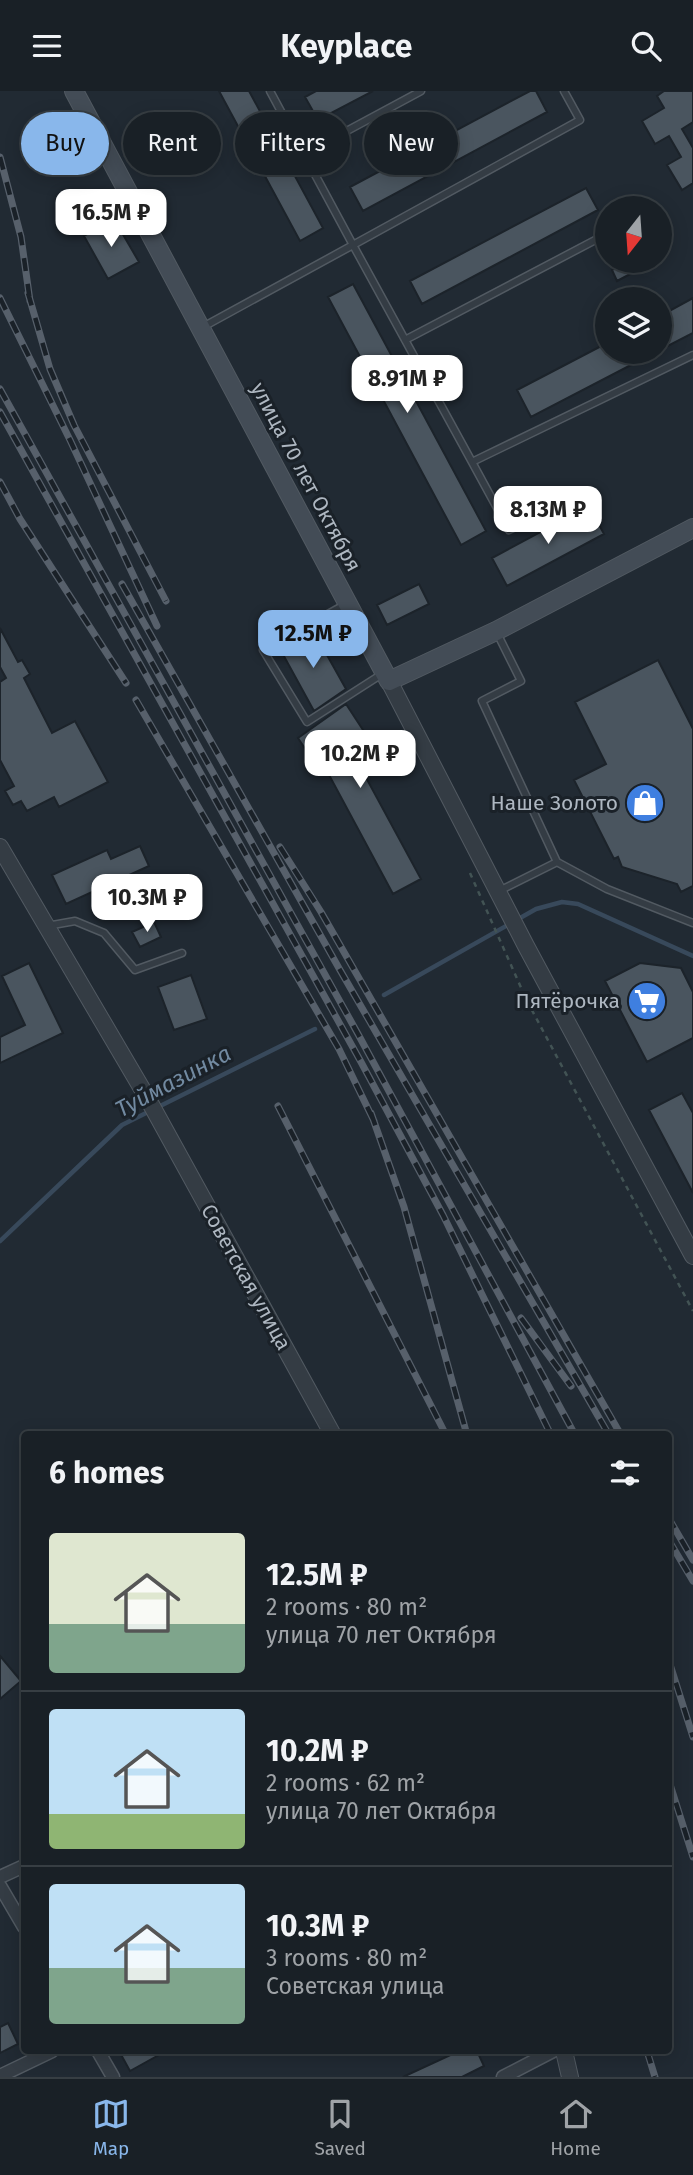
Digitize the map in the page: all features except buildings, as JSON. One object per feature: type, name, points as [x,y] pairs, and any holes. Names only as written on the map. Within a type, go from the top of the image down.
[{"type":"main road","name":"улица 70 лет Октября","points":[[74,91],[387,677]]},
{"type":"main road","points":[[387,677],[496,631],[693,528]]},
{"type":"street","name":"улица 70 лет Октября","points":[[387,677],[526,946],[691,1247]]},
{"type":"street","points":[[0,847],[45,926]]},
{"type":"street","name":"Советская улица","points":[[45,926],[159,1118],[331,1431]]},
{"type":"street","points":[[0,1877],[21,1867]]},
{"type":"street","points":[[0,1886],[21,1922]]},
{"type":"street","points":[[0,2076],[46,2054]]},
{"type":"street","points":[[100,2054],[113,2077]]},
{"type":"street","points":[[503,2077],[547,2054]]},
{"type":"street","points":[[565,2054],[570,2077]]},
{"type":"lane","points":[[270,91],[281,112]]},
{"type":"lane","points":[[350,129],[421,91]]},
{"type":"lane","points":[[200,328],[580,120],[564,91]]},
{"type":"lane","points":[[315,175],[509,530],[566,503]]},
{"type":"lane","points":[[405,340],[595,240]]},
{"type":"lane","points":[[472,462],[693,355]]},
{"type":"lane","points":[[347,603],[262,650],[307,722],[387,677]]},
{"type":"lane","points":[[496,631],[520,681],[482,701],[557,862],[607,889],[693,923]]},
{"type":"lane","points":[[498,891],[557,862]]},
{"type":"lane","points":[[45,926],[75,921],[104,933],[135,970],[182,953]]},
{"type":"path","points":[[468,870],[527,1001],[693,1311]]},
{"type":"waterway","name":"Туймазинка","points":[[384,995],[536,909],[562,902],[578,904],[693,956]]},
{"type":"waterway","name":"Туймазинка","points":[[0,1241],[122,1125],[315,1029]]},
{"type":"railway","points":[[0,157],[21,237],[30,301]]},
{"type":"railway","points":[[28,293],[50,369],[74,425],[166,601]]},
{"type":"railway","points":[[0,298],[157,626]]},
{"type":"railway","points":[[0,389],[358,1034],[573,1431]]},
{"type":"railway","points":[[0,412],[361,1062],[443,1215],[549,1431]]},
{"type":"railway","points":[[0,482],[20,519],[126,683]]},
{"type":"railway","points":[[122,584],[340,970],[607,1431]]},
{"type":"railway","points":[[136,700],[339,1049],[374,1121]]},
{"type":"railway","points":[[280,847],[321,912],[619,1431]]},
{"type":"railway","points":[[278,1106],[444,1431]]},
{"type":"railway","points":[[371,1113],[404,1207],[466,1431]]},
{"type":"railway","points":[[521,1318],[571,1386]]},
{"type":"railway","points":[[672,1524],[693,1560]]},
{"type":"railway","points":[[672,1546],[693,1581]]},
{"type":"railway","points":[[672,1671],[693,1737]]},
{"type":"railway","points":[[672,1791],[693,1857]]},
{"type":"railway","points":[[648,2054],[655,2077]]},
{"type":"place","name":"Наше Золото","points":[[645,803]]},
{"type":"place","name":"Пятёрочка","points":[[647,1001]]}]
